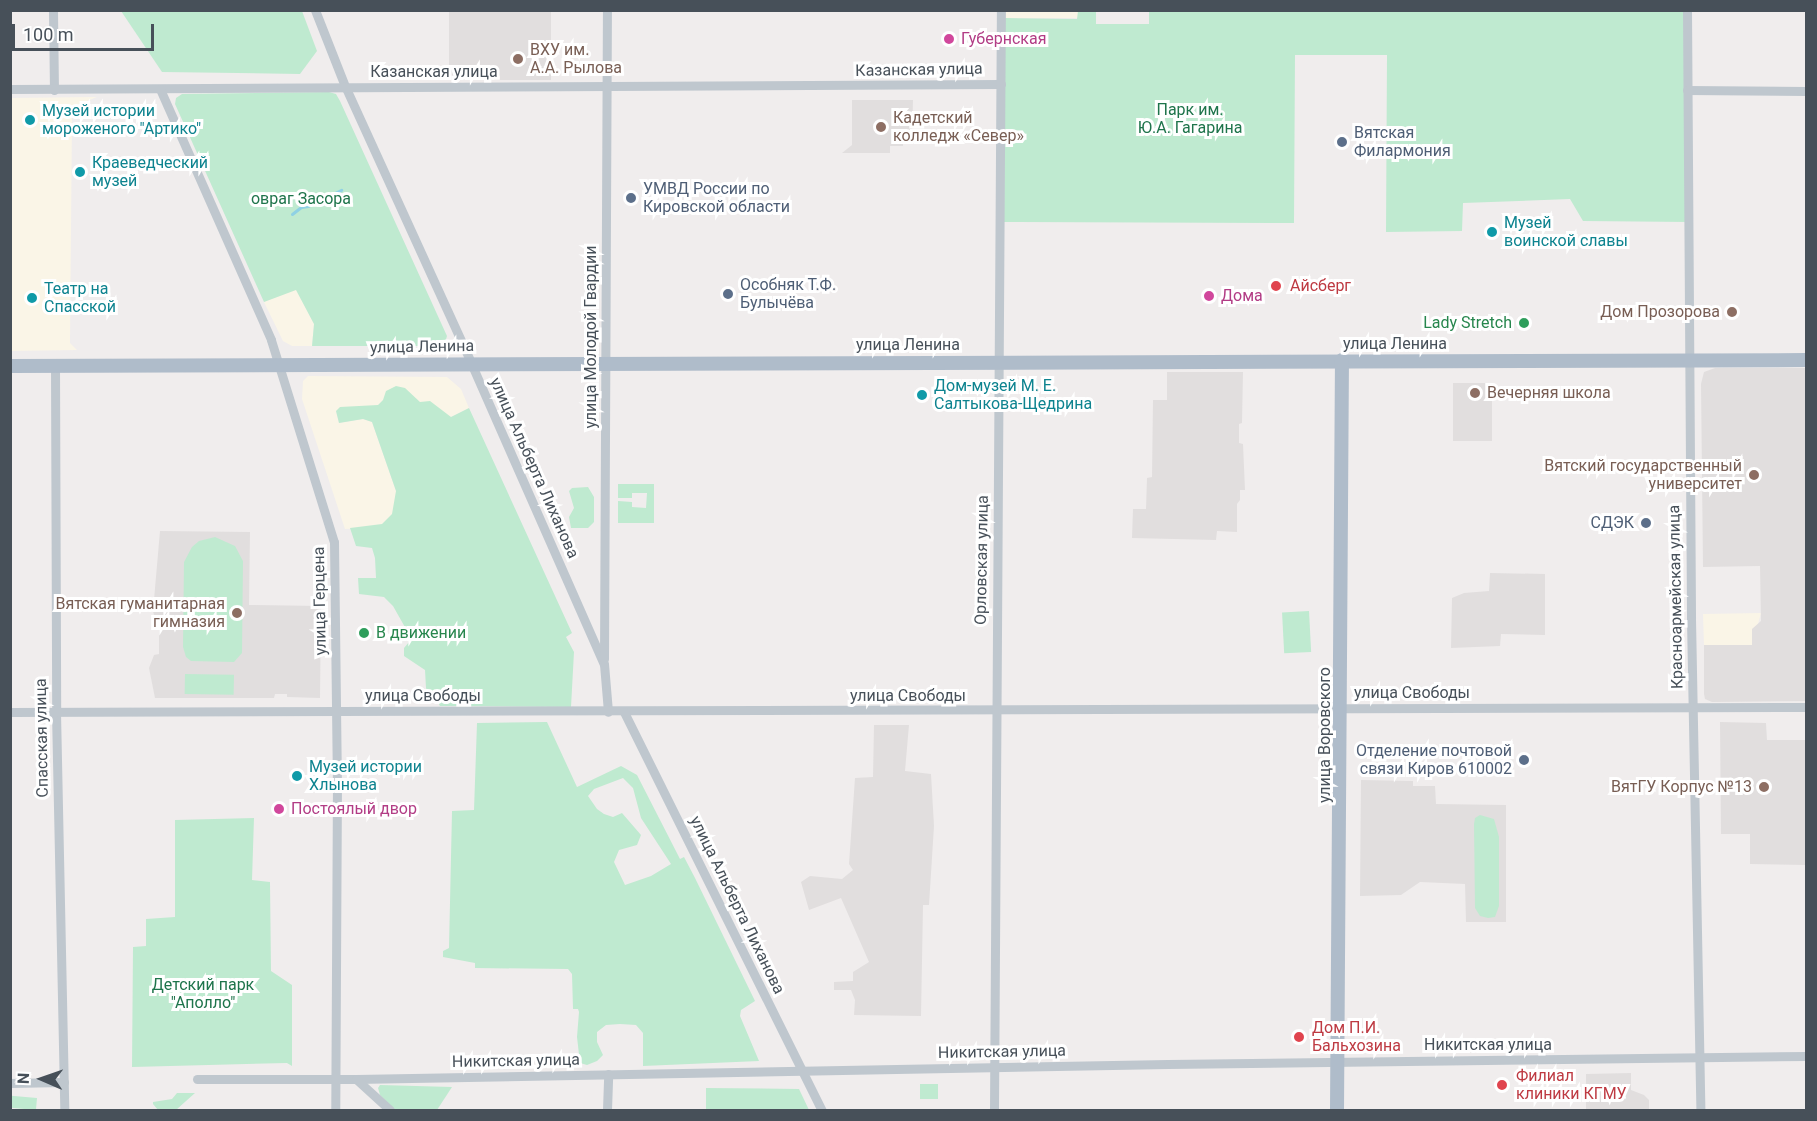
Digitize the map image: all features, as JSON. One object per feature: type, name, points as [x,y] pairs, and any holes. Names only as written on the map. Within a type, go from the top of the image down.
[{"type":"main road","name":"улица Воровского","points":[[1337,1110],[1342,708],[1342,360]]},
{"type":"main road","name":"улица Ленина","points":[[10,366],[606,362],[1806,360]]},
{"type":"street","points":[[53,10],[54,90]]},
{"type":"street","name":"улица Альберта Лиханова","points":[[315,10],[345,86],[604,664],[608,712]]},
{"type":"street","name":"улица Молодой Гвардии","points":[[604,664],[607,10]]},
{"type":"street","name":"Орловская улица","points":[[994,1110],[1001,10]]},
{"type":"street","name":"Красноармейская улица","points":[[1686,10],[1693,707],[1700,1110]]},
{"type":"street","name":"Казанская улица","points":[[10,89],[1001,84]]},
{"type":"street","name":"улица Герцена","points":[[160,89],[280,365],[334,542],[335,1110]]},
{"type":"street","points":[[1687,90],[1806,91]]},
{"type":"street","name":"Спасская улица","points":[[55,366],[56,712],[64,1110]]},
{"type":"street","name":"улица Свободы","points":[[10,712],[1806,707]]},
{"type":"street","name":"улица Альберта Лиханова","points":[[624,712],[822,1110]]},
{"type":"street","name":"Никитская улица","points":[[197,1079],[356,1079],[1337,1061],[1806,1056]]},
{"type":"street","points":[[606,1110],[608,1074]]},
{"type":"street","points":[[356,1079],[390,1110]]},
{"type":"street","points":[[10,1083],[64,1082]]},
{"type":"shaded area","points":[[449,11],[551,11],[551,80],[449,80]]},
{"type":"shaded area","points":[[1005,11],[1078,11],[1078,18],[1005,18]]},
{"type":"shaded area","points":[[97,97],[79,104],[72,117],[70,343],[77,350],[11,351],[11,98]]},
{"type":"shaded area","points":[[852,100],[913,100],[912,138],[903,138],[903,146],[890,146],[890,153],[842,153],[852,145]]},
{"type":"shaded area","points":[[296,289],[314,324],[312,346],[292,346],[283,341],[264,302]]},
{"type":"shaded area","name":"Вятский государственный университет","points":[[1715,368],[1806,368],[1806,701],[1712,702],[1705,699],[1704,645],[1752,645],[1752,629],[1761,621],[1760,566],[1703,567],[1701,384],[1704,372]]},
{"type":"shaded area","points":[[1167,372],[1243,372],[1242,423],[1239,424],[1239,443],[1243,444],[1245,490],[1240,490],[1240,500],[1237,504],[1237,532],[1217,531],[1216,540],[1132,538],[1133,509],[1146,509],[1147,478],[1152,477],[1153,400],[1167,400]]},
{"type":"shaded area","points":[[308,376],[447,377],[461,389],[469,408],[451,417],[336,411],[339,423],[363,419],[372,422],[396,491],[395,515],[382,527],[345,529],[302,399],[303,381]]},
{"type":"shaded area","points":[[1453,383],[1492,383],[1492,441],[1453,441]]},
{"type":"shaded area","name":"Вятская гуманитарная гимназия","points":[[160,531],[250,532],[249,605],[321,606],[320,698],[287,697],[287,694],[275,694],[274,698],[155,698],[149,668],[154,655],[159,654],[159,615],[154,615],[153,611]]},
{"type":"shaded area","points":[[1490,573],[1545,574],[1545,635],[1501,634],[1500,646],[1451,648],[1452,598],[1464,593],[1489,591]]},
{"type":"shaded area","points":[[1761,613],[1752,645],[1704,645],[1703,614]]},
{"type":"shaded area","name":"ВятГУ Корпус №13","points":[[1720,722],[1766,723],[1767,740],[1806,740],[1806,865],[1750,864],[1750,834],[1721,834]]},
{"type":"shaded area","points":[[874,725],[909,725],[905,771],[931,774],[934,826],[929,905],[923,905],[921,1016],[854,1015],[855,1000],[851,990],[834,990],[834,982],[853,981],[853,972],[869,962],[841,898],[809,910],[801,882],[810,876],[842,879],[853,870],[849,864],[855,778],[873,777]]},
{"type":"shaded area","points":[[1361,780],[1413,781],[1413,786],[1435,786],[1436,804],[1506,805],[1506,922],[1466,922],[1465,884],[1420,882],[1401,895],[1360,896]]},
{"type":"shaded area","points":[[1631,1073],[1631,1090],[1644,1095],[1649,1100],[1649,1110],[1586,1110],[1586,1074]]},
{"type":"green space","name":"Парк им. Ю.А. Гагарина","points":[[1096,10],[1096,24],[1149,24],[1149,10],[1687,11],[1689,222],[1583,221],[1570,199],[1463,203],[1462,231],[1386,232],[1387,55],[1295,55],[1294,223],[1004,222],[1005,18],[1077,19],[1078,11]]},
{"type":"green space","points":[[121,11],[302,11],[317,51],[300,74],[162,72]]},
{"type":"green space","name":"овраг Засора","points":[[329,92],[336,94],[340,101],[447,336],[444,346],[312,346],[314,324],[296,290],[264,302],[175,104],[176,98],[182,94]]},
{"type":"green space","points":[[396,386],[405,388],[420,402],[430,401],[451,417],[469,408],[572,633],[566,637],[574,652],[571,707],[440,706],[437,701],[431,700],[426,688],[425,670],[404,656],[404,648],[409,642],[406,629],[393,606],[384,597],[359,594],[358,578],[376,578],[375,558],[372,548],[356,546],[350,528],[382,524],[392,514],[396,491],[372,422],[363,419],[339,423],[336,411],[340,407],[378,405],[383,400],[386,391]]},
{"type":"green space","points":[[618,484],[654,484],[654,523],[618,523],[618,501],[632,502],[632,507],[646,508],[647,493],[632,493],[632,498],[618,498]]},
{"type":"green space","points":[[588,487],[594,497],[594,522],[588,528],[571,528],[569,517],[574,508],[569,491],[572,488]]},
{"type":"green space","points":[[215,537],[235,546],[243,561],[242,653],[234,662],[191,661],[186,657],[183,647],[184,562],[192,547],[199,541]]},
{"type":"green space","points":[[1309,611],[1311,652],[1284,653],[1282,612]]},
{"type":"green space","points":[[185,674],[234,675],[234,695],[185,694]]},
{"type":"green space","points":[[547,722],[577,787],[621,766],[637,775],[680,859],[684,857],[695,878],[755,1001],[741,1010],[740,1016],[759,1061],[643,1066],[643,1033],[636,1025],[620,1024],[606,1025],[597,1032],[597,1042],[603,1055],[597,1061],[587,1065],[580,1063],[577,1037],[579,1012],[578,1009],[573,1009],[572,974],[568,969],[475,968],[475,963],[443,957],[443,951],[449,948],[452,811],[474,810],[477,723]],"holes":[[[623,778],[633,788],[641,818],[671,864],[651,876],[625,885],[614,862],[619,850],[637,845],[641,835],[622,813],[613,817],[604,814],[597,809],[588,796],[594,789]]]},
{"type":"green space","points":[[1480,815],[1494,819],[1499,837],[1499,906],[1495,917],[1488,918],[1480,916],[1475,908],[1474,824],[1475,818]]},
{"type":"green space","name":"Детский парк \"Аполло\"","points":[[254,818],[252,880],[270,882],[271,971],[292,985],[292,1066],[287,1063],[132,1067],[133,947],[146,946],[146,919],[175,917],[175,820]]},
{"type":"green space","points":[[920,1084],[938,1084],[938,1099],[920,1099]]},
{"type":"green space","points":[[380,1085],[452,1087],[437,1110],[395,1110],[380,1095],[378,1088]]},
{"type":"green space","points":[[706,1088],[799,1089],[809,1110],[706,1110]]},
{"type":"green space","points":[[177,1093],[195,1093],[176,1110],[158,1110],[153,1104],[153,1102],[172,1099]]},
{"type":"green space","points":[[11,1096],[37,1098],[36,1110],[10,1108]]},
{"type":"waterway","points":[[292,214],[301,207],[308,206],[341,190]]},
{"type":"place","name":"Губернская","points":[[949,39]]},
{"type":"place","name":"ВХУ им. А.А. Рылова","points":[[518,59]]},
{"type":"place","name":"Музей истории мороженого \"Артико\"","points":[[30,120]]},
{"type":"place","name":"Кадетский колледж «Север»","points":[[881,127]]},
{"type":"place","name":"Вятская Филармония","points":[[1342,142]]},
{"type":"place","name":"Краеведческий музей","points":[[80,172]]},
{"type":"place","name":"УМВД России по Кировской области","points":[[631,198]]},
{"type":"place","name":"Музей воинской славы","points":[[1492,232]]},
{"type":"place","name":"Айсберг","points":[[1276,286]]},
{"type":"place","name":"Особняк Т.Ф. Булычёва","points":[[728,294]]},
{"type":"place","name":"Дома","points":[[1209,296]]},
{"type":"place","name":"Театр на Спасской","points":[[32,298]]},
{"type":"place","name":"Дом Прозорова","points":[[1732,312]]},
{"type":"place","name":"Lady Stretch","points":[[1524,323]]},
{"type":"place","name":"Вечерняя школа","points":[[1475,393]]},
{"type":"place","name":"Дом-музей М. Е. Салтыкова-Щедрина","points":[[922,395]]},
{"type":"place","name":"Вятский государственный университет","points":[[1754,475]]},
{"type":"place","name":"СДЭК","points":[[1646,523]]},
{"type":"place","name":"Вятская гуманитарная гимназия","points":[[237,613]]},
{"type":"place","name":"В движении","points":[[364,633]]},
{"type":"place","name":"Отделение почтовой связи Киров 610002","points":[[1524,760]]},
{"type":"place","name":"Музей истории Хлынова","points":[[297,776]]},
{"type":"place","name":"ВятГУ Корпус №13","points":[[1764,787]]},
{"type":"place","name":"Постоялый двор","points":[[279,809]]},
{"type":"place","name":"Дом П.И. Бальхозина","points":[[1299,1037]]},
{"type":"place","name":"Филиал клиники КГМУ","points":[[1502,1085]]}]
